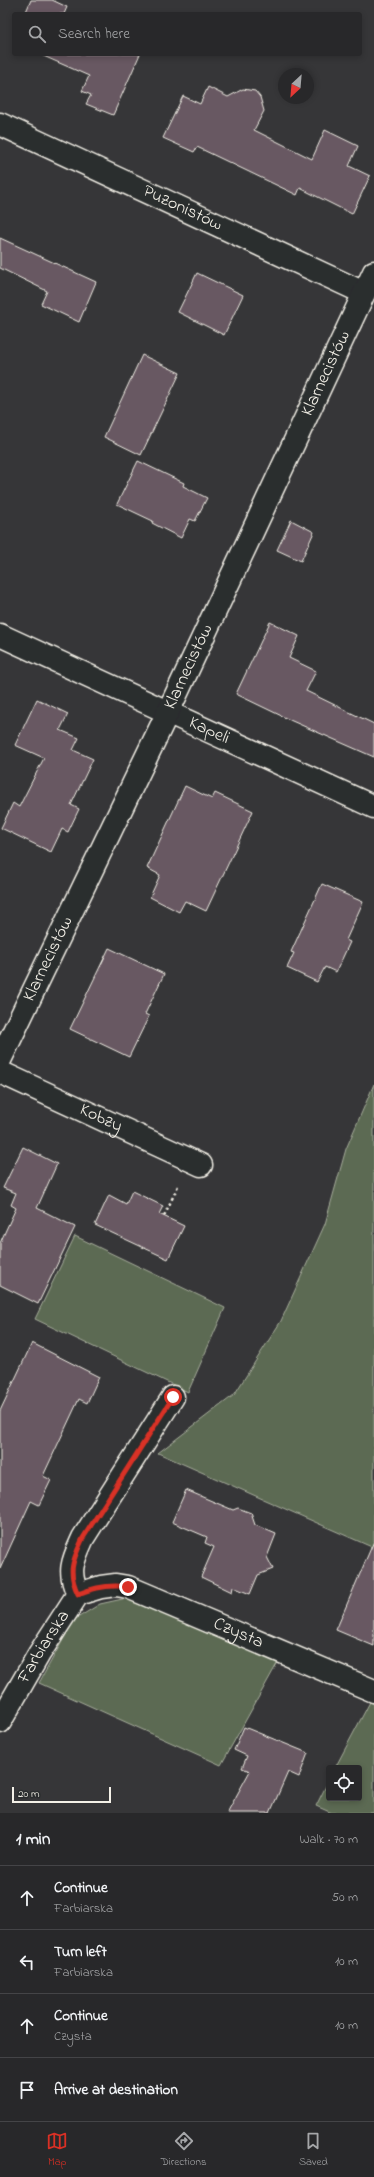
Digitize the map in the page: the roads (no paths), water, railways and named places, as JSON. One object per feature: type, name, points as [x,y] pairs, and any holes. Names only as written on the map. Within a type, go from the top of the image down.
[{"type":"street","name":"Puzonistów","points":[[0,124],[364,294]]},
{"type":"street","name":"Klarnecistów","points":[[0,1060],[168,712],[374,272]]},
{"type":"street","name":"Kapeli","points":[[0,635],[374,807]]},
{"type":"street","name":"Kobzy","points":[[0,1072],[201,1165]]},
{"type":"street","name":"Farbiarska","points":[[78,1594],[72,1581],[72,1562],[83,1538],[173,1397]]},
{"type":"street","name":"Czysta","points":[[101,1587],[116,1585],[128,1587],[374,1691]]},
{"type":"street","name":"Farbiarska","points":[[0,1722],[38,1654],[78,1594],[101,1587]]}]
